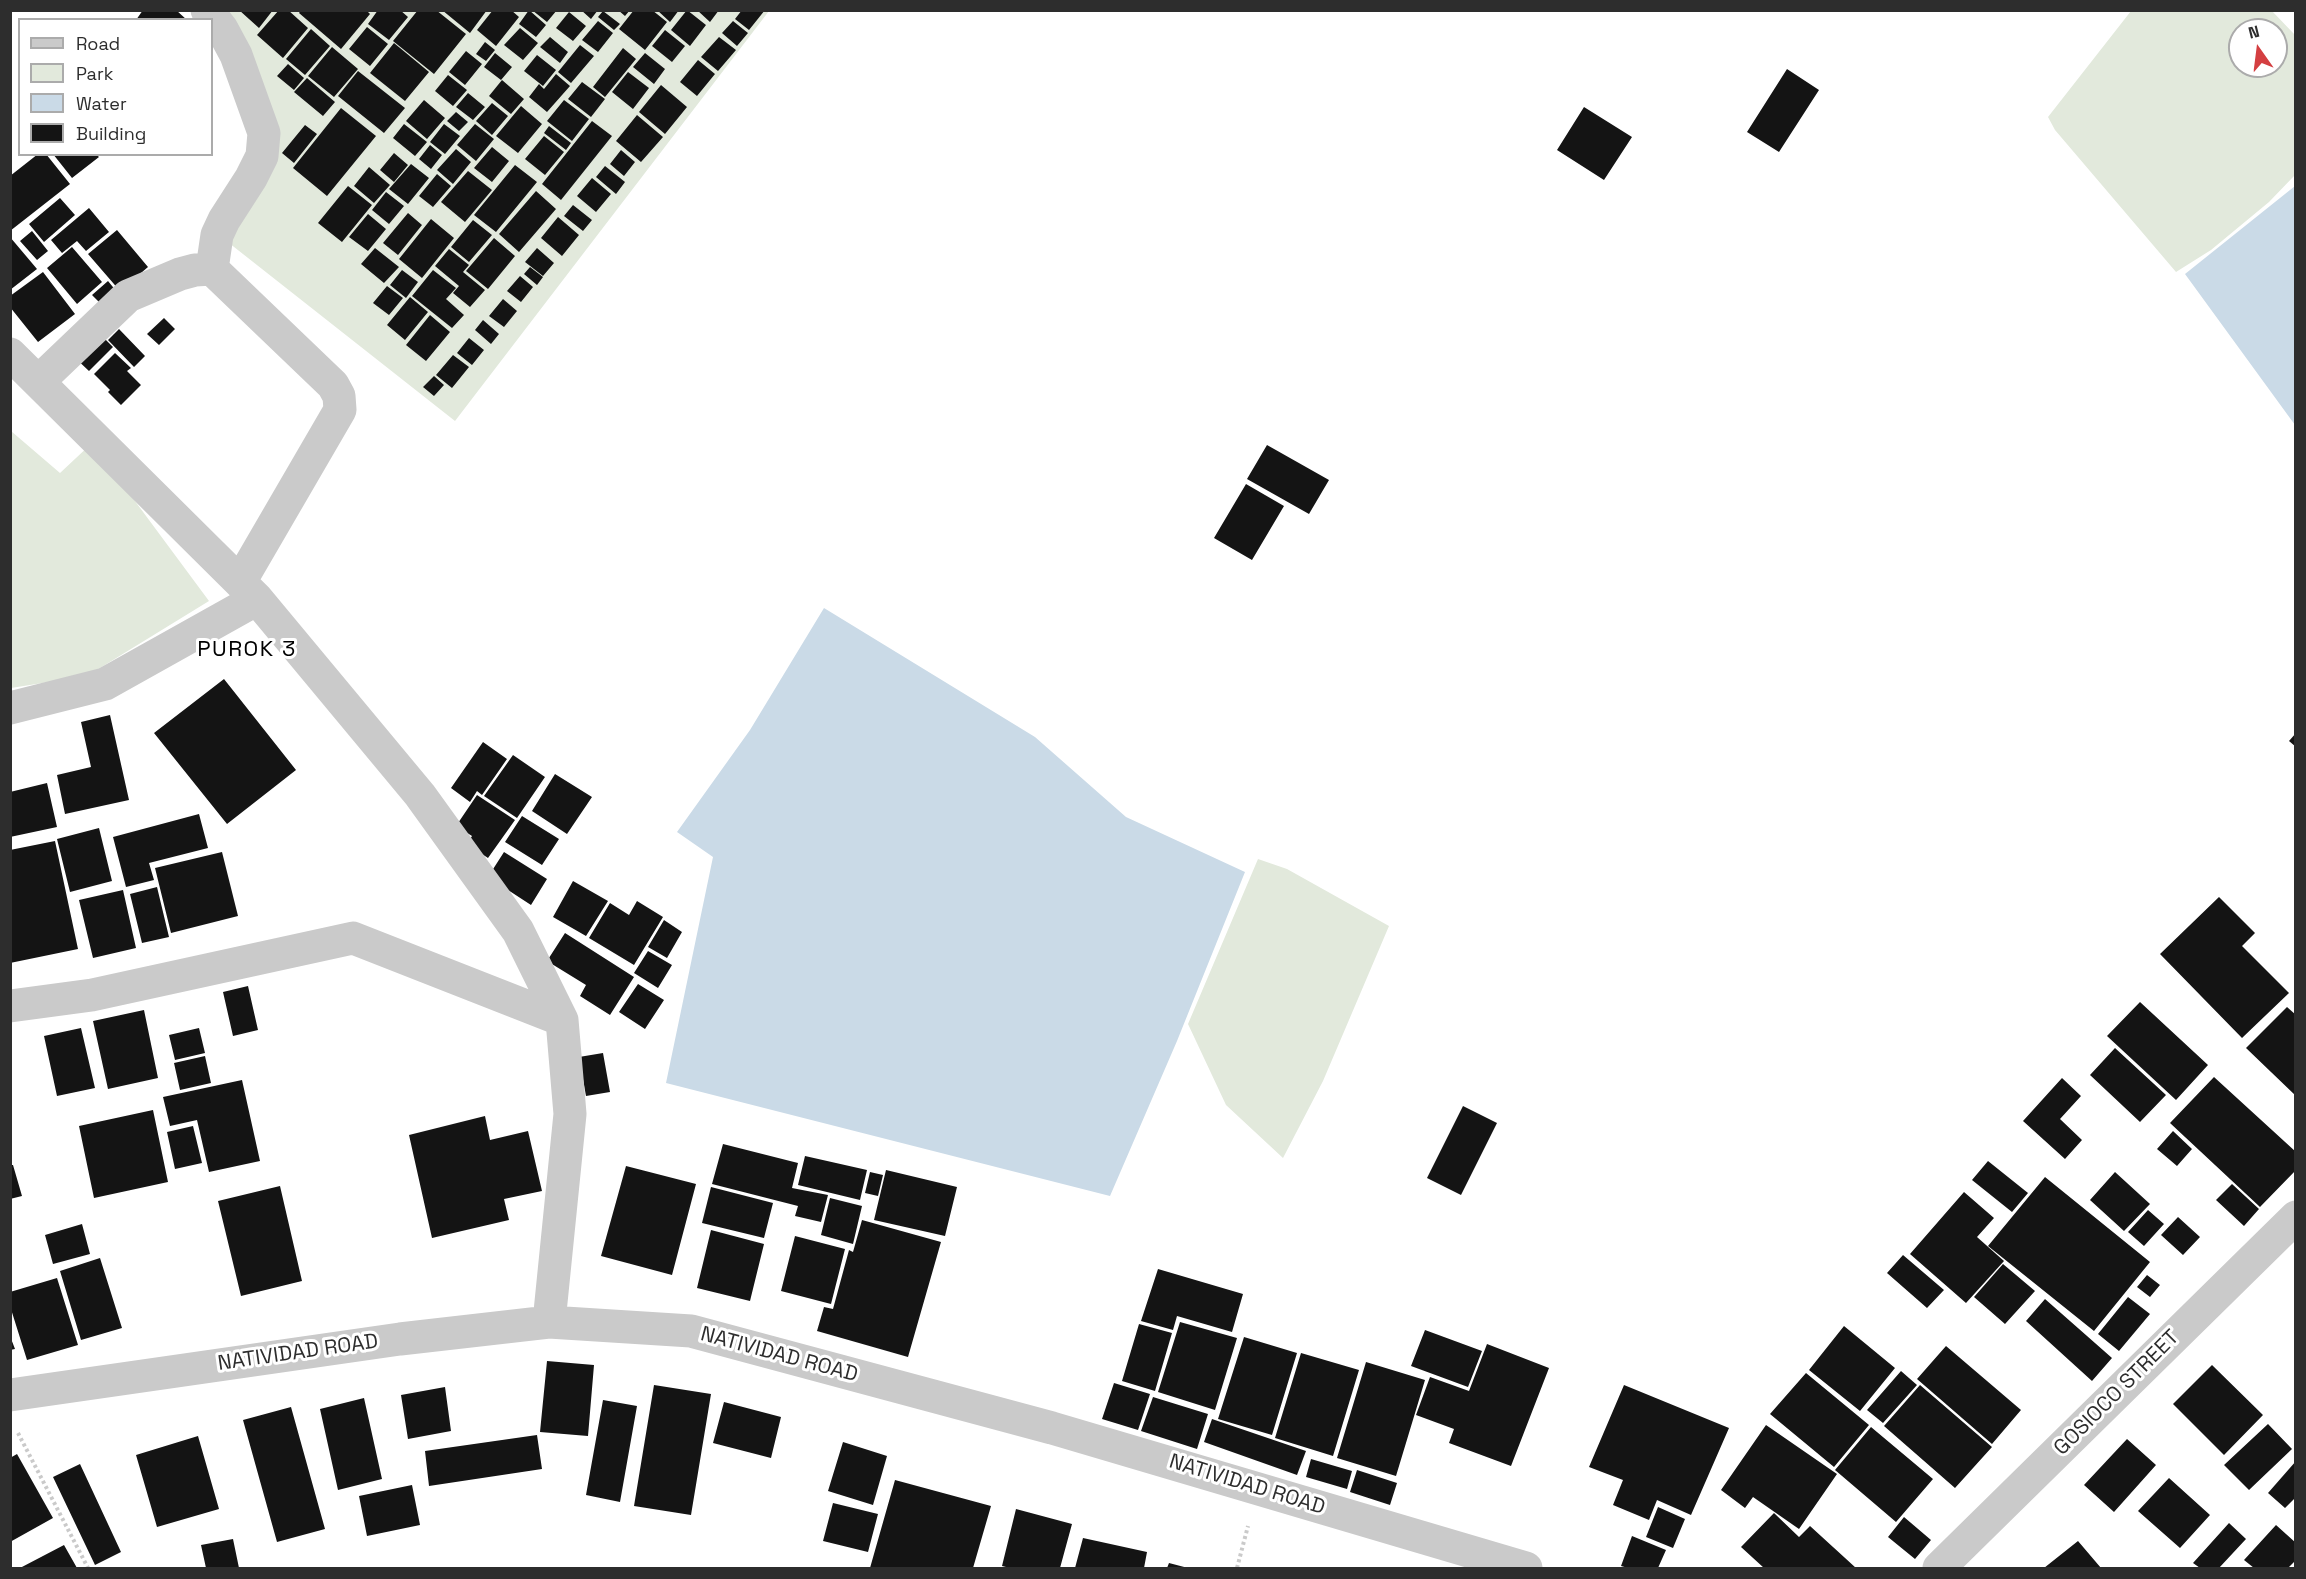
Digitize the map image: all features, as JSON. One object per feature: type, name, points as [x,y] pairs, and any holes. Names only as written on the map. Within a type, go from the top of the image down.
[{"type":"street","points":[[207,10],[222,29],[236,55],[264,134],[262,156],[217,235],[212,269]]},
{"type":"street","points":[[10,708],[105,684],[249,590],[340,410],[339,396],[333,385],[212,269],[180,274],[128,296],[39,381]]},
{"type":"street","points":[[10,354],[249,590],[420,795],[518,931],[562,1020],[570,1114],[549,1322]]},
{"type":"street","points":[[10,1006],[92,995],[353,938],[562,1020]]},
{"type":"street","name":"GOSIOCO STREET","points":[[1939,1569],[2295,1217]]},
{"type":"street","name":"NATIVIDAD ROAD","points":[[10,1395],[400,1339],[549,1322],[691,1331],[1052,1428],[1526,1569]]},
{"type":"path","points":[[16,1429],[88,1569]]},
{"type":"green space","points":[[209,11],[769,11],[455,421],[229,243],[275,134]]},
{"type":"green space","points":[[2131,11],[2272,11],[2279,18],[2228,18],[2228,78],[2288,78],[2288,28],[2295,35],[2295,175],[2269,202],[2211,250],[2176,272],[2055,130],[2048,117]]},
{"type":"green space","points":[[11,431],[60,473],[92,443],[209,601],[87,676],[11,688]]},
{"type":"green space","points":[[1258,859],[1287,869],[1389,926],[1323,1081],[1283,1158],[1226,1105],[1188,1024]]},
{"type":"water","points":[[2295,186],[2295,425],[2185,274]]},
{"type":"water","points":[[824,608],[1035,737],[1126,817],[1245,872],[1177,1041],[1110,1196],[666,1083],[713,857],[677,832],[750,730]]},
{"type":"building","points":[[143,10],[176,10],[185,18],[137,18]]},
{"type":"building","points":[[239,10],[273,10],[259,28]]},
{"type":"building","points":[[279,10],[288,10],[308,28],[283,58],[257,35]]},
{"type":"building","points":[[301,10],[366,10],[370,14],[341,49],[299,13]]},
{"type":"building","points":[[378,10],[400,10],[408,17],[389,40],[368,24]]},
{"type":"building","points":[[418,10],[436,10],[466,34],[434,74],[393,41]]},
{"type":"building","points":[[442,10],[487,10],[470,33]]},
{"type":"building","points":[[493,10],[511,10],[519,17],[496,46],[477,30]]},
{"type":"building","points":[[529,10],[546,25],[536,37],[519,24]]},
{"type":"building","points":[[532,10],[557,10],[547,22]]},
{"type":"building","points":[[581,10],[598,10],[591,19]]},
{"type":"building","points":[[618,10],[630,10],[625,16]]},
{"type":"building","points":[[634,10],[652,10],[667,22],[645,50],[619,29]]},
{"type":"building","points":[[657,10],[679,10],[670,22]]},
{"type":"building","points":[[687,10],[706,25],[690,46],[671,30]]},
{"type":"building","points":[[697,10],[719,10],[710,22]]},
{"type":"building","points":[[742,10],[765,10],[749,30],[735,19]]},
{"type":"building","points":[[603,11],[620,24],[614,30],[598,17]]},
{"type":"building","points":[[569,12],[586,26],[573,41],[556,28]]},
{"type":"building","points":[[598,21],[613,33],[598,52],[582,40]]},
{"type":"building","points":[[733,21],[748,33],[737,46],[722,33]]},
{"type":"building","points":[[367,27],[388,44],[370,66],[349,49]]},
{"type":"building","points":[[520,28],[538,43],[523,60],[504,45]]},
{"type":"building","points":[[311,29],[330,46],[305,75],[286,59]]},
{"type":"building","points":[[665,30],[685,46],[672,62],[652,46]]},
{"type":"building","points":[[550,37],[568,52],[560,63],[540,47]]},
{"type":"building","points":[[719,37],[736,50],[718,71],[701,57]]},
{"type":"building","points":[[485,42],[495,50],[486,61],[476,54]]},
{"type":"building","points":[[394,43],[429,72],[405,101],[370,73]]},
{"type":"building","points":[[580,45],[594,56],[571,83],[558,72]]},
{"type":"building","points":[[332,47],[358,69],[334,97],[308,76]]},
{"type":"building","points":[[623,48],[636,59],[605,97],[593,87]]},
{"type":"building","points":[[466,51],[482,64],[465,85],[449,72]]},
{"type":"building","points":[[495,53],[512,67],[501,80],[484,67]]},
{"type":"building","points":[[645,53],[665,69],[654,84],[633,67]]},
{"type":"building","points":[[537,55],[556,70],[543,86],[524,71]]},
{"type":"building","points":[[698,60],[715,74],[697,96],[680,82]]},
{"type":"building","points":[[288,64],[304,78],[294,90],[277,76]]},
{"type":"building","points":[[1787,69],[1819,90],[1779,152],[1747,132]]},
{"type":"building","points":[[358,71],[405,108],[384,133],[338,96]]},
{"type":"building","points":[[628,72],[649,88],[633,109],[612,92]]},
{"type":"building","points":[[556,74],[570,86],[547,112],[529,97],[539,84],[544,89]]},
{"type":"building","points":[[448,75],[467,90],[453,106],[435,91]]},
{"type":"building","points":[[307,78],[335,102],[323,116],[294,92]]},
{"type":"building","points":[[502,80],[524,99],[511,114],[489,96]]},
{"type":"building","points":[[582,82],[605,99],[591,117],[568,99]]},
{"type":"building","points":[[661,85],[687,107],[665,134],[639,112]]},
{"type":"building","points":[[468,93],[485,107],[473,120],[456,107]]},
{"type":"building","points":[[424,100],[445,118],[427,139],[406,121]]},
{"type":"building","points":[[564,100],[589,119],[572,141],[547,121]]},
{"type":"building","points":[[492,103],[508,116],[492,135],[476,121]]},
{"type":"building","points":[[521,106],[542,124],[518,153],[496,136]]},
{"type":"building","points":[[1584,107],[1632,137],[1604,180],[1557,150]]},
{"type":"building","points":[[341,108],[376,136],[327,196],[293,168]]},
{"type":"building","points":[[456,112],[468,122],[459,131],[447,121]]},
{"type":"building","points":[[637,115],[663,137],[641,162],[616,141]]},
{"type":"building","points":[[592,121],[612,136],[561,200],[542,184]]},
{"type":"building","points":[[404,124],[427,142],[415,156],[393,138]]},
{"type":"building","points":[[444,124],[460,136],[445,154],[430,142]]},
{"type":"building","points":[[475,124],[494,139],[476,161],[457,145]]},
{"type":"building","points":[[305,125],[317,134],[294,163],[282,153]]},
{"type":"building","points":[[549,126],[571,143],[566,150],[544,133]]},
{"type":"building","points":[[544,136],[564,152],[545,175],[525,159]]},
{"type":"building","points":[[430,145],[442,155],[431,169],[419,159]]},
{"type":"building","points":[[492,147],[509,161],[492,182],[474,168]]},
{"type":"building","points":[[456,149],[471,162],[453,184],[437,170]]},
{"type":"building","points":[[621,150],[635,162],[624,176],[610,164]]},
{"type":"building","points":[[394,153],[408,165],[394,182],[380,170]]},
{"type":"building","points":[[35,156],[48,156],[70,184],[10,231],[10,176]]},
{"type":"building","points":[[55,156],[99,157],[72,178]]},
{"type":"building","points":[[411,164],[429,178],[408,204],[389,189]]},
{"type":"building","points":[[515,165],[537,182],[496,232],[474,215]]},
{"type":"building","points":[[605,166],[625,182],[616,194],[596,177]]},
{"type":"building","points":[[369,167],[390,185],[374,203],[354,186]]},
{"type":"building","points":[[468,171],[492,190],[465,222],[441,202]]},
{"type":"building","points":[[437,174],[451,186],[433,207],[419,196]]},
{"type":"building","points":[[592,178],[611,194],[596,212],[577,196]]},
{"type":"building","points":[[348,186],[372,205],[342,242],[318,223]]},
{"type":"building","points":[[536,191],[556,209],[519,252],[499,234]]},
{"type":"building","points":[[386,192],[404,206],[389,224],[372,210]]},
{"type":"building","points":[[60,198],[75,215],[44,242],[29,224]]},
{"type":"building","points":[[573,205],[592,220],[583,231],[564,216]]},
{"type":"building","points":[[89,208],[109,232],[86,251],[77,241],[62,253],[51,240]]},
{"type":"building","points":[[408,213],[422,225],[398,255],[383,243]]},
{"type":"building","points":[[368,214],[386,229],[368,251],[349,237]]},
{"type":"building","points":[[558,217],[579,235],[562,256],[541,238]]},
{"type":"building","points":[[431,219],[454,238],[422,278],[399,259]]},
{"type":"building","points":[[473,220],[492,235],[469,262],[451,247]]},
{"type":"building","points":[[117,230],[148,267],[120,291],[88,254]]},
{"type":"building","points":[[32,231],[48,251],[37,260],[20,241]]},
{"type":"building","points":[[10,237],[37,269],[10,290]]},
{"type":"building","points":[[494,238],[515,256],[488,289],[466,271]]},
{"type":"building","points":[[72,247],[102,282],[77,304],[47,268]]},
{"type":"building","points":[[375,248],[399,267],[384,283],[361,264]]},
{"type":"building","points":[[537,248],[554,263],[543,276],[525,262]]},
{"type":"building","points":[[449,249],[469,265],[463,272],[485,290],[470,307],[453,293],[459,286],[435,266]]},
{"type":"building","points":[[530,267],[543,277],[537,285],[524,274]]},
{"type":"building","points":[[402,270],[418,282],[406,298],[390,285]]},
{"type":"building","points":[[433,270],[456,288],[446,299],[464,315],[452,328],[412,296]]},
{"type":"building","points":[[43,272],[75,314],[38,342],[10,307],[10,296]]},
{"type":"building","points":[[520,276],[533,287],[521,302],[507,291]]},
{"type":"building","points":[[108,281],[117,292],[101,304],[92,295]]},
{"type":"building","points":[[387,286],[403,298],[389,315],[373,303]]},
{"type":"building","points":[[410,297],[428,312],[405,340],[387,325]]},
{"type":"building","points":[[503,299],[517,311],[504,327],[489,316]]},
{"type":"building","points":[[430,315],[450,332],[426,361],[406,345]]},
{"type":"building","points":[[164,318],[175,329],[159,345],[147,334]]},
{"type":"building","points":[[483,320],[499,334],[491,344],[475,330]]},
{"type":"building","points":[[119,329],[145,356],[134,367],[108,340]]},
{"type":"building","points":[[98,332],[113,347],[89,371],[73,356]]},
{"type":"building","points":[[469,338],[484,350],[472,365],[457,353]]},
{"type":"building","points":[[115,353],[131,368],[127,371],[141,385],[121,405],[94,374]]},
{"type":"building","points":[[453,355],[469,367],[452,388],[436,375]]},
{"type":"building","points":[[434,376],[444,385],[434,396],[423,387]]},
{"type":"building","points":[[1267,445],[1329,480],[1309,514],[1247,479]]},
{"type":"building","points":[[1246,484],[1284,506],[1252,560],[1214,538]]},
{"type":"building","points":[[224,679],[296,770],[227,824],[154,733]]},
{"type":"building","points":[[110,715],[129,800],[65,814],[57,775],[91,767],[81,722]]},
{"type":"building","points":[[2296,733],[2296,747],[2289,741]]},
{"type":"building","points":[[483,742],[507,759],[482,795],[477,791],[470,802],[451,788]]},
{"type":"building","points":[[513,755],[545,777],[517,818],[484,796]]},
{"type":"building","points":[[555,774],[592,797],[567,834],[532,811]]},
{"type":"building","points":[[47,783],[57,827],[10,837],[10,792]]},
{"type":"building","points":[[477,795],[515,820],[488,858],[467,844],[472,836],[456,826]]},
{"type":"building","points":[[199,814],[208,848],[149,863],[154,880],[126,887],[113,837]]},
{"type":"building","points":[[522,816],[559,839],[542,865],[505,842]]},
{"type":"building","points":[[99,828],[112,881],[70,892],[57,839]]},
{"type":"building","points":[[55,841],[78,949],[10,963],[10,850]]},
{"type":"building","points":[[222,852],[238,916],[171,933],[155,868]]},
{"type":"building","points":[[504,852],[547,879],[531,905],[488,877]]},
{"type":"building","points":[[573,881],[608,901],[586,936],[553,917]]},
{"type":"building","points":[[157,887],[169,937],[142,943],[130,894]]},
{"type":"building","points":[[123,890],[136,948],[93,958],[79,900]]},
{"type":"building","points":[[2219,897],[2255,933],[2242,946],[2289,993],[2242,1038],[2160,954]]},
{"type":"building","points":[[637,901],[663,917],[634,965],[589,938],[610,903],[629,915]]},
{"type":"building","points":[[664,920],[682,932],[667,958],[648,947]]},
{"type":"building","points":[[565,933],[634,977],[610,1015],[580,996],[586,985],[547,961]]},
{"type":"building","points":[[648,951],[672,965],[658,988],[634,973]]},
{"type":"building","points":[[638,984],[664,1000],[645,1029],[619,1012]]},
{"type":"building","points":[[248,986],[258,1030],[233,1036],[223,992]]},
{"type":"building","points":[[2140,1002],[2208,1065],[2176,1100],[2107,1036]]},
{"type":"building","points":[[2287,1007],[2296,1015],[2296,1096],[2246,1048]]},
{"type":"building","points":[[144,1010],[158,1078],[108,1089],[93,1021]]},
{"type":"building","points":[[81,1028],[95,1088],[57,1096],[44,1036]]},
{"type":"building","points":[[199,1028],[205,1053],[175,1060],[169,1035]]},
{"type":"building","points":[[2115,1048],[2166,1095],[2140,1122],[2090,1075]]},
{"type":"building","points":[[603,1053],[610,1092],[586,1096],[579,1057]]},
{"type":"building","points":[[205,1056],[211,1083],[180,1090],[174,1063]]},
{"type":"building","points":[[2214,1077],[2296,1152],[2296,1170],[2260,1207],[2170,1123]]},
{"type":"building","points":[[2062,1078],[2081,1096],[2060,1119],[2082,1140],[2065,1159],[2023,1121]]},
{"type":"building","points":[[242,1080],[260,1161],[209,1172],[197,1120],[170,1126],[163,1097]]},
{"type":"building","points":[[1463,1106],[1497,1123],[1461,1195],[1427,1178]]},
{"type":"building","points":[[153,1110],[168,1182],[94,1198],[79,1126]]},
{"type":"building","points":[[485,1116],[490,1140],[528,1131],[542,1191],[504,1199],[509,1220],[432,1238],[409,1135]]},
{"type":"building","points":[[193,1126],[202,1163],[175,1169],[167,1132]]},
{"type":"building","points":[[2173,1131],[2192,1149],[2177,1166],[2157,1149]]},
{"type":"building","points":[[723,1144],[798,1163],[792,1188],[828,1195],[821,1222],[795,1216],[798,1206],[712,1184]]},
{"type":"building","points":[[805,1156],[867,1170],[860,1200],[798,1185]]},
{"type":"building","points":[[1988,1161],[2028,1193],[2012,1212],[1972,1180]]},
{"type":"building","points":[[10,1165],[13,1165],[22,1196],[10,1199]]},
{"type":"building","points":[[626,1166],[696,1184],[672,1275],[601,1256]]},
{"type":"building","points":[[886,1170],[957,1187],[945,1236],[874,1220]]},
{"type":"building","points":[[870,1172],[883,1175],[878,1196],[865,1193]]},
{"type":"building","points":[[2115,1172],[2150,1204],[2124,1231],[2090,1200]]},
{"type":"building","points":[[2045,1177],[2150,1262],[2094,1331],[1988,1246]]},
{"type":"building","points":[[2232,1184],[2259,1209],[2244,1226],[2216,1200]]},
{"type":"building","points":[[280,1186],[302,1281],[241,1296],[218,1201]]},
{"type":"building","points":[[711,1187],[773,1203],[764,1238],[702,1223]]},
{"type":"building","points":[[1964,1192],[1994,1218],[1977,1237],[2004,1261],[1966,1303],[1910,1254]]},
{"type":"building","points":[[830,1198],[862,1206],[853,1244],[821,1235]]},
{"type":"building","points":[[2148,1210],[2164,1224],[2144,1246],[2128,1232]]},
{"type":"building","points":[[2178,1217],[2200,1237],[2183,1255],[2161,1235]]},
{"type":"building","points":[[862,1220],[941,1242],[908,1357],[817,1331],[824,1307],[833,1309],[849,1250],[853,1252]]},
{"type":"building","points":[[82,1224],[90,1254],[53,1264],[45,1235]]},
{"type":"building","points":[[711,1230],[764,1244],[750,1301],[697,1288]]},
{"type":"building","points":[[795,1236],[845,1249],[831,1304],[781,1291]]},
{"type":"building","points":[[1903,1255],[1944,1290],[1927,1308],[1887,1273]]},
{"type":"building","points":[[100,1258],[122,1328],[81,1340],[60,1271]]},
{"type":"building","points":[[2003,1264],[2035,1291],[2005,1324],[1974,1297]]},
{"type":"building","points":[[1158,1269],[1243,1294],[1232,1332],[1177,1316],[1173,1330],[1141,1321]]},
{"type":"building","points":[[2147,1275],[2160,1285],[2150,1297],[2137,1287]]},
{"type":"building","points":[[57,1278],[78,1345],[27,1360],[10,1306],[10,1292]]},
{"type":"building","points":[[2128,1297],[2150,1314],[2119,1351],[2098,1334]]},
{"type":"building","points":[[2045,1299],[2112,1358],[2092,1381],[2026,1321]]},
{"type":"building","points":[[1180,1322],[1237,1338],[1215,1410],[1158,1392]]},
{"type":"building","points":[[1139,1324],[1172,1333],[1155,1391],[1122,1381]]},
{"type":"building","points":[[1844,1326],[1895,1368],[1860,1411],[1809,1370]]},
{"type":"building","points":[[1425,1330],[1482,1351],[1468,1387],[1411,1366]]},
{"type":"building","points":[[10,1336],[15,1349],[10,1350]]},
{"type":"building","points":[[1244,1337],[1297,1353],[1272,1435],[1218,1419]]},
{"type":"building","points":[[1487,1344],[1549,1368],[1511,1466],[1449,1443],[1454,1429],[1416,1415],[1430,1377],[1469,1391]]},
{"type":"building","points":[[1946,1346],[2021,1410],[1992,1444],[1917,1379]]},
{"type":"building","points":[[1301,1353],[1359,1370],[1333,1456],[1275,1438]]},
{"type":"building","points":[[547,1361],[594,1365],[588,1436],[540,1432]]},
{"type":"building","points":[[1366,1362],[1425,1380],[1396,1476],[1337,1458]]},
{"type":"building","points":[[2212,1365],[2263,1415],[2224,1455],[2173,1404]]},
{"type":"building","points":[[1901,1371],[1917,1385],[1883,1423],[1867,1410]]},
{"type":"building","points":[[1806,1373],[1869,1425],[1834,1467],[1770,1414]]},
{"type":"building","points":[[1114,1383],[1150,1394],[1138,1430],[1102,1419]]},
{"type":"building","points":[[654,1385],[711,1394],[691,1515],[634,1506]]},
{"type":"building","points":[[1624,1385],[1729,1428],[1691,1515],[1657,1500],[1649,1520],[1613,1505],[1623,1480],[1589,1467]]},
{"type":"building","points":[[1920,1385],[1992,1447],[1955,1488],[1884,1426]]},
{"type":"building","points":[[445,1387],[451,1431],[408,1439],[401,1395]]},
{"type":"building","points":[[1153,1397],[1208,1414],[1197,1449],[1141,1431]]},
{"type":"building","points":[[364,1398],[382,1479],[338,1490],[320,1409]]},
{"type":"building","points":[[603,1400],[637,1406],[620,1502],[586,1495]]},
{"type":"building","points":[[724,1402],[781,1417],[771,1458],[713,1443]]},
{"type":"building","points":[[291,1407],[325,1529],[277,1542],[243,1420]]},
{"type":"building","points":[[1212,1419],[1306,1451],[1297,1475],[1204,1442]]},
{"type":"building","points":[[2268,1424],[2292,1449],[2249,1490],[2224,1465]]},
{"type":"building","points":[[1766,1425],[1837,1474],[1799,1529],[1753,1497],[1745,1508],[1721,1490]]},
{"type":"building","points":[[1871,1427],[1933,1479],[1896,1522],[1835,1470]]},
{"type":"building","points":[[537,1435],[542,1469],[429,1486],[425,1451]]},
{"type":"building","points":[[198,1436],[219,1509],[157,1527],[136,1455]]},
{"type":"building","points":[[2127,1439],[2156,1465],[2114,1512],[2084,1485]]},
{"type":"building","points":[[843,1442],[887,1456],[873,1505],[828,1491]]},
{"type":"building","points":[[17,1454],[53,1518],[10,1542],[10,1458]]},
{"type":"building","points":[[1311,1459],[1352,1471],[1347,1489],[1306,1477]]},
{"type":"building","points":[[2296,1461],[2296,1497],[2285,1508],[2268,1493]]},
{"type":"building","points":[[80,1464],[121,1552],[95,1565],[53,1477]]},
{"type":"building","points":[[1357,1470],[1397,1483],[1390,1505],[1350,1492]]},
{"type":"building","points":[[2169,1478],[2210,1515],[2180,1548],[2138,1511]]},
{"type":"building","points":[[895,1480],[991,1506],[973,1568],[870,1568]]},
{"type":"building","points":[[412,1485],[420,1525],[367,1536],[359,1496]]},
{"type":"building","points":[[833,1503],[878,1514],[868,1552],[823,1541]]},
{"type":"building","points":[[1658,1507],[1685,1519],[1673,1548],[1646,1537]]},
{"type":"building","points":[[1016,1509],[1072,1524],[1060,1568],[1002,1566]]},
{"type":"building","points":[[1774,1513],[1799,1537],[1810,1526],[1856,1568],[1764,1568],[1741,1547]]},
{"type":"building","points":[[1904,1517],[1931,1540],[1915,1559],[1888,1537]]},
{"type":"building","points":[[2229,1523],[2246,1539],[2219,1568],[2200,1568],[2193,1563]]},
{"type":"building","points":[[2276,1525],[2296,1543],[2296,1560],[2288,1568],[2254,1568],[2244,1560]]},
{"type":"building","points":[[1632,1536],[1666,1550],[1658,1568],[1621,1566]]},
{"type":"building","points":[[1083,1538],[1147,1552],[1144,1568],[1075,1568]]},
{"type":"building","points":[[233,1539],[239,1568],[206,1568],[201,1545]]},
{"type":"building","points":[[2078,1541],[2101,1568],[2044,1568]]},
{"type":"building","points":[[64,1545],[77,1568],[20,1568]]},
{"type":"building","points":[[1169,1563],[1188,1568],[1167,1568]]},
{"type":"district","name":"PUROK 3","points":[[247,650]]}]
